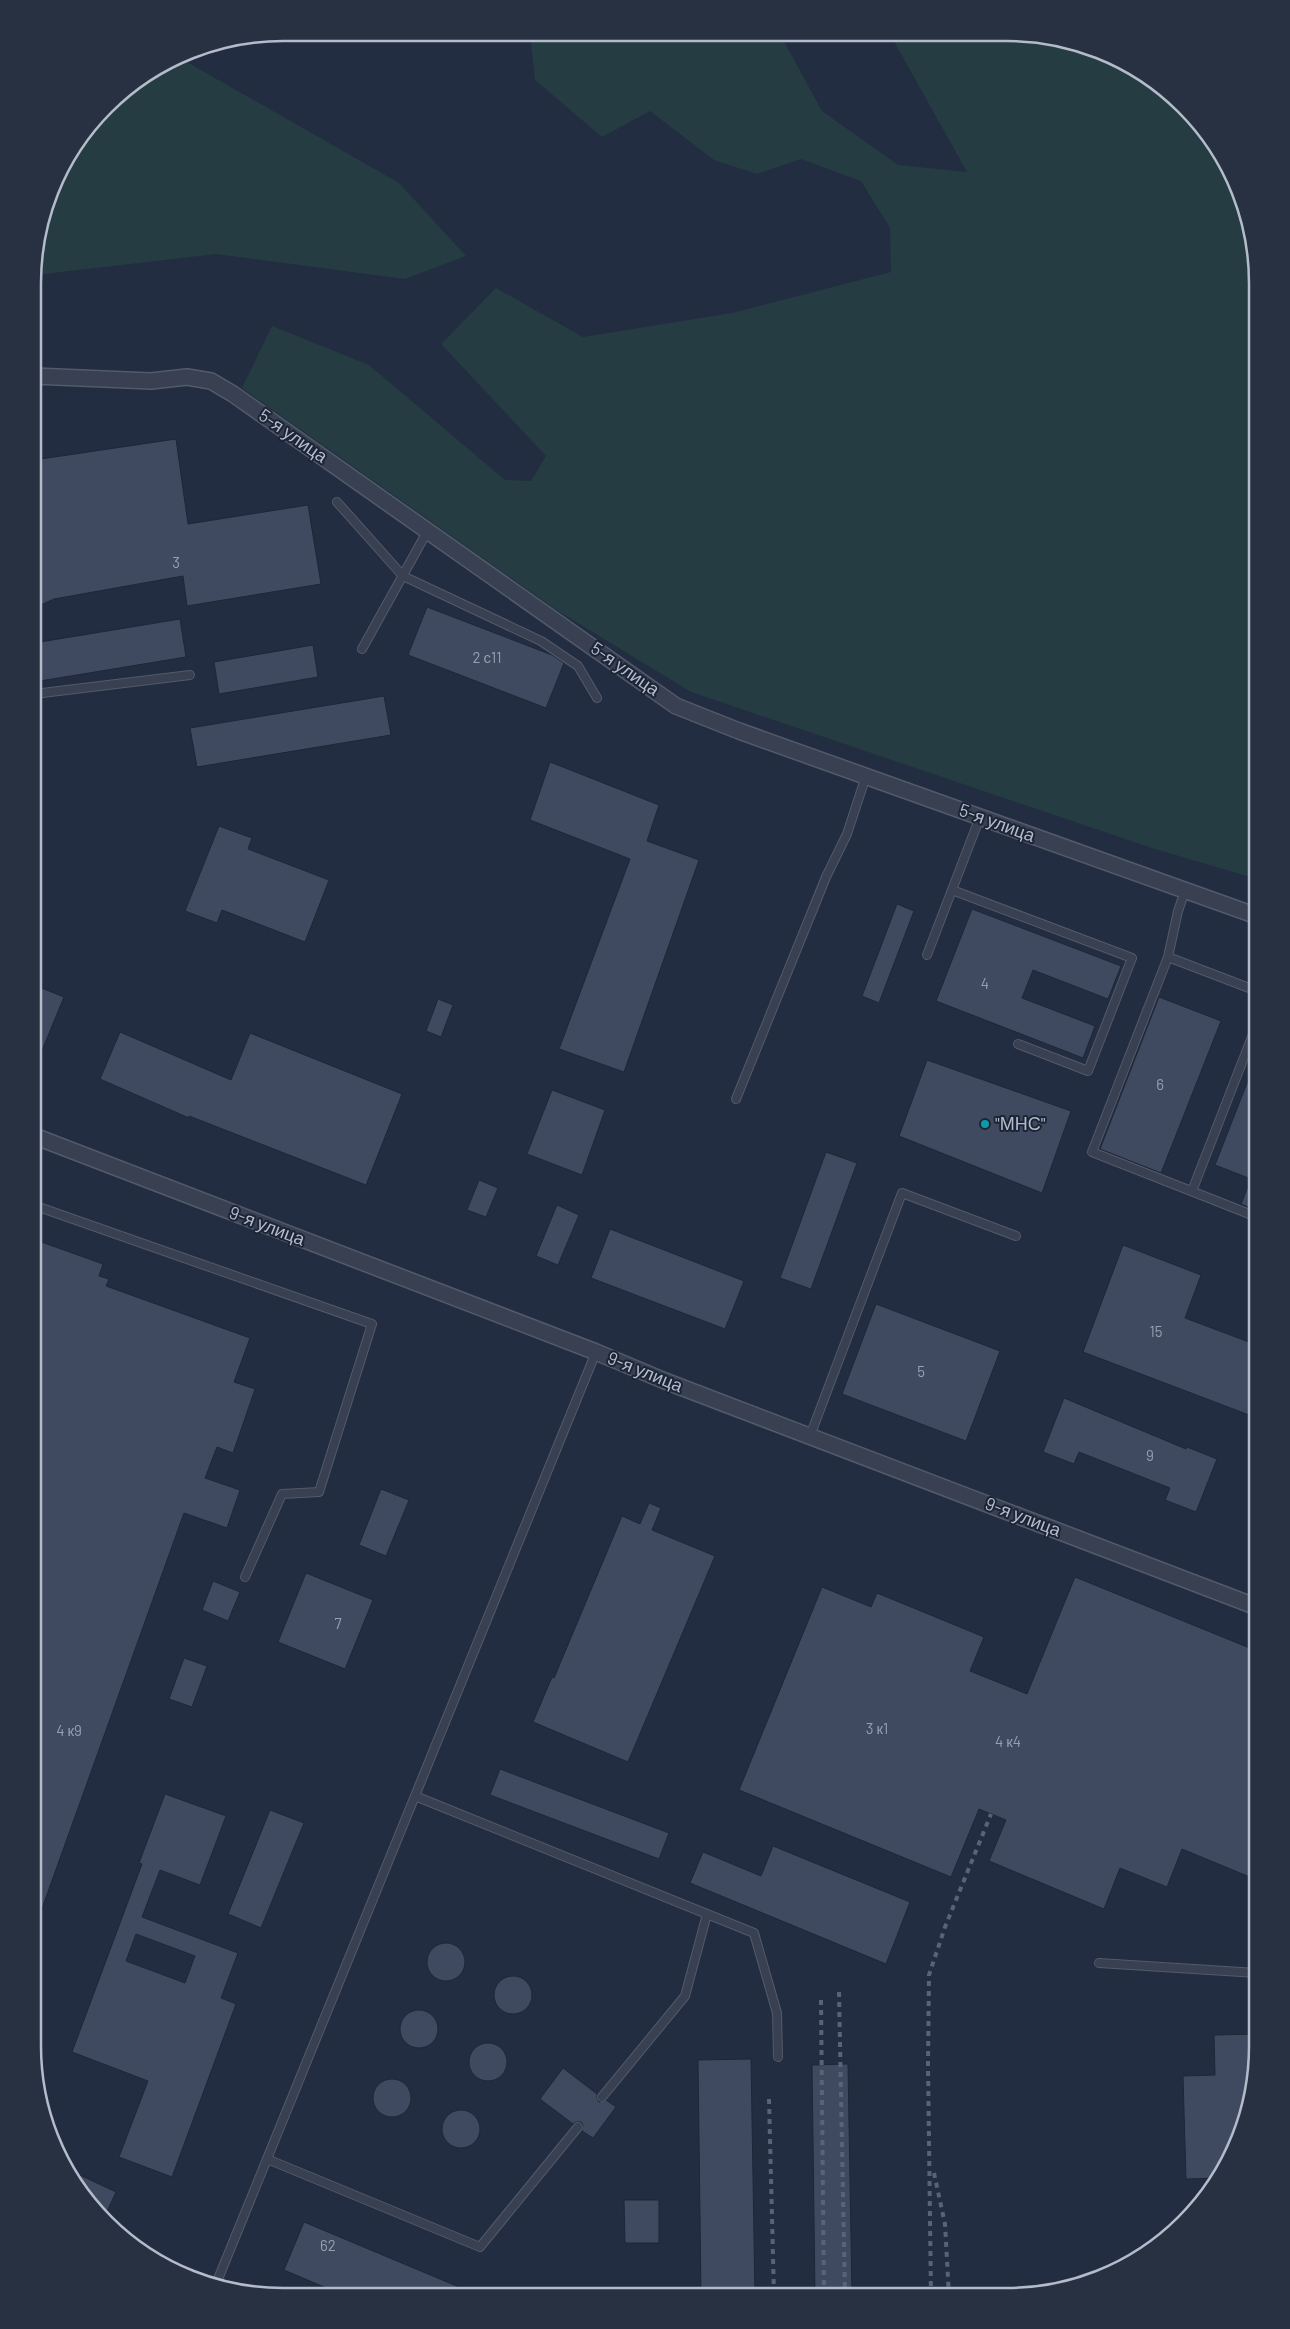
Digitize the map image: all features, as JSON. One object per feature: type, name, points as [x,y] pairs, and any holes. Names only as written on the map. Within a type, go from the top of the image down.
[{"type":"street","name":"5-я улица","points":[[41,376],[151,381],[187,377],[211,381],[428,530],[676,706],[739,731],[1249,913]]},
{"type":"street","name":"9-я улица","points":[[41,1139],[1249,1604]]},
{"type":"lane","points":[[337,502],[403,576],[541,641],[578,666],[597,698]]},
{"type":"lane","points":[[362,649],[428,530]]},
{"type":"lane","points":[[41,693],[190,675]]},
{"type":"lane","points":[[736,1098],[826,877],[847,834],[866,776]]},
{"type":"lane","points":[[927,955],[980,817]]},
{"type":"lane","points":[[952,890],[1132,958],[1088,1071],[1018,1044]]},
{"type":"lane","points":[[1186,891],[1178,911],[1168,956],[1092,1152],[1249,1213]]},
{"type":"lane","points":[[1168,956],[1249,988]]},
{"type":"lane","points":[[1192,1192],[1249,1045]]},
{"type":"lane","points":[[810,1436],[902,1193],[1016,1236]]},
{"type":"lane","points":[[41,1206],[372,1324],[319,1492],[282,1494],[245,1577]]},
{"type":"lane","points":[[218,2279],[596,1352]]},
{"type":"lane","points":[[415,1796],[754,1933],[777,2013],[778,2057]]},
{"type":"lane","points":[[602,2097],[685,1996],[707,1914]]},
{"type":"lane","points":[[1099,1962],[1249,1972]]},
{"type":"lane","points":[[267,2159],[480,2247],[578,2127]]},
{"type":"green space","points":[[531,41],[784,41],[822,111],[898,165],[967,172],[894,41],[1007,41],[1039,43],[1070,49],[1114,66],[1154,91],[1189,124],[1208,149],[1224,176],[1241,220],[1247,251],[1249,283],[1249,877],[1152,848],[691,692],[555,609],[242,388],[272,326],[369,365],[505,480],[531,481],[546,456],[441,344],[496,288],[583,337],[732,313],[891,272],[890,228],[861,181],[801,159],[757,174],[714,160],[650,111],[602,137],[535,80]]},
{"type":"green space","points":[[186,62],[399,183],[466,256],[405,279],[216,254],[42,274],[43,251],[49,220],[66,176],[82,149],[101,124],[124,101],[149,82]]},
{"type":"building","points":[[176,439],[188,524],[308,505],[321,584],[187,606],[183,576],[54,599],[41,605],[41,459]]},
{"type":"building","points":[[427,607],[552,655],[564,663],[546,708],[408,655]]},
{"type":"building","points":[[180,619],[186,657],[41,681],[41,642]]},
{"type":"building","points":[[313,645],[318,677],[219,694],[214,662]]},
{"type":"building","points":[[384,696],[391,735],[197,767],[190,728]]},
{"type":"building","points":[[550,762],[659,805],[647,841],[699,860],[624,1072],[559,1049],[630,859],[530,820]]},
{"type":"building","points":[[219,826],[252,838],[248,849],[329,880],[305,942],[222,910],[217,923],[185,911]]},
{"type":"building","points":[[897,904],[914,911],[879,1003],[862,996]]},
{"type":"building","points":[[972,909],[1121,966],[1108,999],[1033,970],[1022,998],[1095,1026],[1083,1058],[936,1001]]},
{"type":"building","points":[[41,988],[64,997],[41,1053]]},
{"type":"building","points":[[1159,997],[1221,1021],[1161,1173],[1100,1149]]},
{"type":"building","points":[[438,999],[453,1005],[441,1037],[426,1031]]},
{"type":"building","points":[[120,1032],[231,1080],[250,1033],[402,1094],[366,1185],[189,1116],[189,1118],[100,1079]]},
{"type":"building","name":"\"МНС\"","points":[[927,1060],[1071,1111],[1042,1193],[899,1136]]},
{"type":"building","points":[[1249,1078],[1249,1178],[1215,1165]]},
{"type":"building","points":[[552,1090],[605,1110],[582,1175],[527,1154]]},
{"type":"building","points":[[826,1152],[857,1163],[811,1289],[780,1278]]},
{"type":"building","points":[[479,1180],[498,1188],[486,1217],[467,1210]]},
{"type":"building","points":[[1249,1184],[1249,1208],[1241,1204]]},
{"type":"building","points":[[557,1205],[579,1215],[558,1265],[536,1256]]},
{"type":"building","points":[[610,1229],[744,1281],[725,1329],[591,1278]]},
{"type":"building","points":[[41,1242],[103,1264],[99,1276],[109,1279],[106,1286],[250,1338],[234,1382],[255,1389],[233,1453],[217,1447],[205,1478],[240,1490],[227,1528],[184,1513],[41,1911]]},
{"type":"building","points":[[1123,1245],[1201,1275],[1185,1318],[1249,1342],[1249,1415],[1083,1352]]},
{"type":"building","points":[[876,1304],[1000,1351],[966,1441],[842,1394]]},
{"type":"building","points":[[1064,1398],[1186,1449],[1187,1447],[1217,1459],[1196,1512],[1165,1500],[1170,1488],[1079,1452],[1074,1464],[1043,1452]]},
{"type":"building","points":[[381,1489],[409,1500],[386,1556],[359,1545]]},
{"type":"building","points":[[649,1503],[661,1508],[652,1530],[715,1556],[628,1762],[533,1722],[552,1677],[554,1678],[622,1516],[640,1524]]},
{"type":"building","points":[[306,1573],[373,1600],[345,1669],[278,1642]]},
{"type":"building","points":[[1075,1577],[1249,1648],[1249,1877],[1182,1849],[1167,1887],[1120,1868],[1104,1909],[989,1861],[1006,1820],[979,1809],[951,1877],[739,1790],[822,1587],[871,1607],[877,1593],[984,1637],[970,1671],[1027,1694]]},
{"type":"building","points":[[213,1581],[240,1592],[228,1621],[202,1610]]},
{"type":"building","points":[[184,1658],[207,1666],[192,1707],[169,1699]]},
{"type":"building","points":[[500,1769],[669,1833],[659,1859],[490,1795]]},
{"type":"building","points":[[165,1794],[226,1816],[200,1885],[160,1870],[142,1917],[238,1953],[221,1998],[236,2004],[172,2177],[119,2157],[148,2081],[72,2052],[142,1864],[139,1863]],"holes":[[[136,1934],[195,1956],[185,1983],[126,1961]]]},
{"type":"building","points":[[270,1810],[304,1823],[261,1928],[228,1914]]},
{"type":"building","points":[[773,1846],[910,1902],[886,1964],[690,1883],[703,1852],[761,1876]]},
{"type":"building","points":[[446,1943],[459,1949],[465,1962],[459,1975],[446,1981],[433,1975],[427,1962],[433,1949]]},
{"type":"building","points":[[513,1976],[526,1982],[532,1995],[526,2008],[513,2014],[500,2008],[494,1995],[500,1982]]},
{"type":"building","points":[[419,2010],[426,2011],[432,2016],[437,2022],[437,2036],[432,2042],[426,2047],[419,2048],[412,2047],[406,2042],[401,2036],[400,2029],[401,2022],[406,2016],[412,2011]]},
{"type":"building","points":[[1249,2034],[1247,2078],[1241,2109],[1224,2153],[1209,2178],[1186,2179],[1183,2076],[1215,2075],[1214,2035]]},
{"type":"building","points":[[488,2043],[495,2044],[501,2049],[506,2055],[506,2069],[501,2075],[495,2080],[488,2081],[481,2080],[475,2075],[470,2069],[469,2062],[470,2055],[475,2049],[481,2044]]},
{"type":"building","points":[[751,2059],[755,2288],[701,2288],[698,2060]]},
{"type":"building","points":[[848,2064],[852,2288],[815,2288],[812,2065]]},
{"type":"building","points":[[563,2068],[597,2094],[599,2102],[606,2100],[616,2107],[593,2138],[582,2131],[583,2125],[581,2122],[573,2124],[540,2099]]},
{"type":"building","points":[[392,2079],[405,2085],[411,2098],[405,2111],[392,2117],[379,2111],[373,2098],[379,2085]]},
{"type":"building","points":[[461,2110],[474,2116],[480,2129],[474,2142],[461,2148],[448,2142],[442,2129],[448,2116]]},
{"type":"building","points":[[79,2174],[116,2192],[107,2212]]},
{"type":"building","points":[[624,2200],[659,2200],[659,2243],[625,2243]]},
{"type":"building","points":[[304,2222],[461,2288],[326,2288],[284,2270]]},
{"type":"railway","points":[[931,2288],[928,2064],[929,1975],[945,1927],[991,1814]]},
{"type":"railway","points":[[839,1992],[845,2288]]},
{"type":"railway","points":[[821,2000],[824,2288]]},
{"type":"railway","points":[[769,2099],[774,2288]]},
{"type":"railway","points":[[934,2173],[945,2224],[949,2288]]},
{"type":"place","name":"\"МНС\"","points":[[985,1124]]}]
